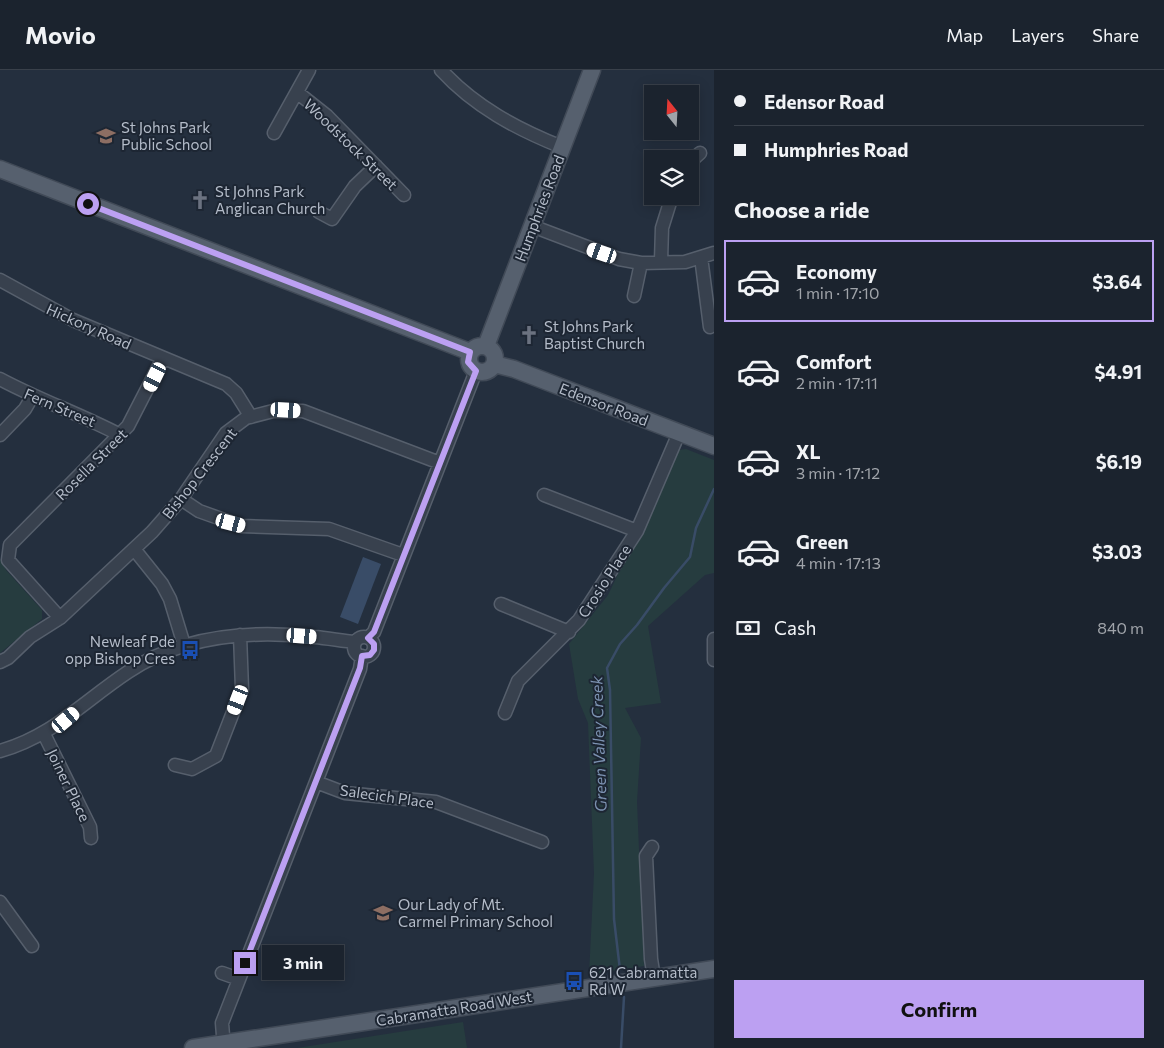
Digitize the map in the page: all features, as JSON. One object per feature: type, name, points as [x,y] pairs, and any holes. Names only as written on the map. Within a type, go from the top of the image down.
[{"type":"main road","name":"Humphries Road","points":[[486,346],[592,70]]},
{"type":"main road","points":[[0,169],[470,352]]},
{"type":"main road","points":[[477,346],[486,346],[493,352],[494,364],[485,372],[476,371],[468,362],[470,352],[477,346]]},
{"type":"main road","name":"Edensor Road","points":[[494,364],[514,369],[714,446]]},
{"type":"main road","name":"Cabramatta Road West","points":[[193,1048],[224,1046],[714,969]]},
{"type":"street","points":[[274,133],[298,93],[309,70]]},
{"type":"street","points":[[441,70],[466,94],[506,122],[562,147]]},
{"type":"street","name":"Woodstock Street","points":[[298,93],[327,116],[404,195]]},
{"type":"street","points":[[319,212],[332,219],[355,186],[376,166]]},
{"type":"street","points":[[662,261],[662,228],[669,205]]},
{"type":"street","points":[[532,226],[619,259],[641,263],[662,261],[685,262],[714,253]]},
{"type":"street","points":[[702,257],[710,327]]},
{"type":"street","points":[[634,296],[641,263]]},
{"type":"street","name":"Hickory Road","points":[[2,285],[73,320],[226,384],[236,393],[251,417]]},
{"type":"street","name":"Rosella Street","points":[[60,618],[8,560],[10,545],[120,435],[136,414],[164,358]]},
{"type":"street","points":[[368,638],[374,644],[374,650],[370,655],[362,656],[356,652],[356,642],[360,638],[368,638],[374,632],[476,371]]},
{"type":"street","name":"Fern Street","points":[[0,379],[32,397],[96,422],[120,435]]},
{"type":"street","points":[[0,435],[25,409],[32,397]]},
{"type":"street","name":"Bishop Crescent","points":[[0,662],[8,658],[30,636],[60,618],[134,549],[181,499],[226,433],[237,424],[251,417],[273,411],[303,411],[440,463]]},
{"type":"street","name":"Crosio Place","points":[[505,713],[518,681],[579,620],[637,531],[679,433]]},
{"type":"street","points":[[544,495],[637,531]]},
{"type":"street","points":[[181,499],[199,511],[241,526],[252,528],[329,529],[403,555]]},
{"type":"street","points":[[134,549],[162,584],[170,599],[184,645]]},
{"type":"street","points":[[501,604],[569,632]]},
{"type":"street","points":[[0,751],[44,734],[142,663],[184,645],[212,638],[275,634],[356,642]]},
{"type":"street","points":[[176,765],[192,769],[216,756],[242,689],[240,635]]},
{"type":"street","points":[[714,639],[714,660]]},
{"type":"street","points":[[224,1046],[221,1027],[360,668],[362,656]]},
{"type":"street","name":"Joiner Place","points":[[44,734],[90,827],[90,838]]},
{"type":"street","name":"Salecich Place","points":[[316,782],[345,793],[436,802],[542,842]]},
{"type":"street","points":[[652,847],[646,856],[650,959],[654,978]]},
{"type":"street","points":[[0,902],[32,946]]},
{"type":"street","points":[[222,972],[239,979]]},
{"type":"green space","points":[[686,449],[714,460],[714,573],[705,575],[648,626],[661,703],[625,708],[641,738],[637,802],[644,966],[589,975],[594,873],[588,723],[578,699],[569,644],[608,595],[628,553],[645,526],[679,450]]},
{"type":"green space","points":[[0,559],[6,570],[42,610],[42,619],[0,653]]},
{"type":"green space","points":[[463,1022],[467,1048],[297,1048]]},
{"type":"water","points":[[363,557],[381,564],[358,624],[340,617]]},
{"type":"waterway","name":"Green Valley Creek","points":[[620,970],[614,919],[610,690],[607,668],[620,644],[690,557],[696,528],[714,489]]},
{"type":"waterway","name":"Green Valley Creek","points":[[621,1048],[624,997]]},
{"type":"place","name":"St Johns Park Public School","points":[[106,136]]},
{"type":"place","name":"St Johns Park Anglican Church","points":[[200,200]]},
{"type":"place","name":"St Johns Park Baptist Church","points":[[529,335]]},
{"type":"place","name":"Newleaf Pde opp Bishop Cres","points":[[190,650]]},
{"type":"place","name":"Our Lady of Mt. Carmel Primary School","points":[[383,913]]},
{"type":"place","name":"621 Cabramatta Rd W","points":[[574,981]]},
{"type":"route","points":[[88,204],[470,352],[468,362],[476,371],[374,632],[368,638],[373,641],[374,650],[370,655],[362,656],[360,668],[245,963]]}]
